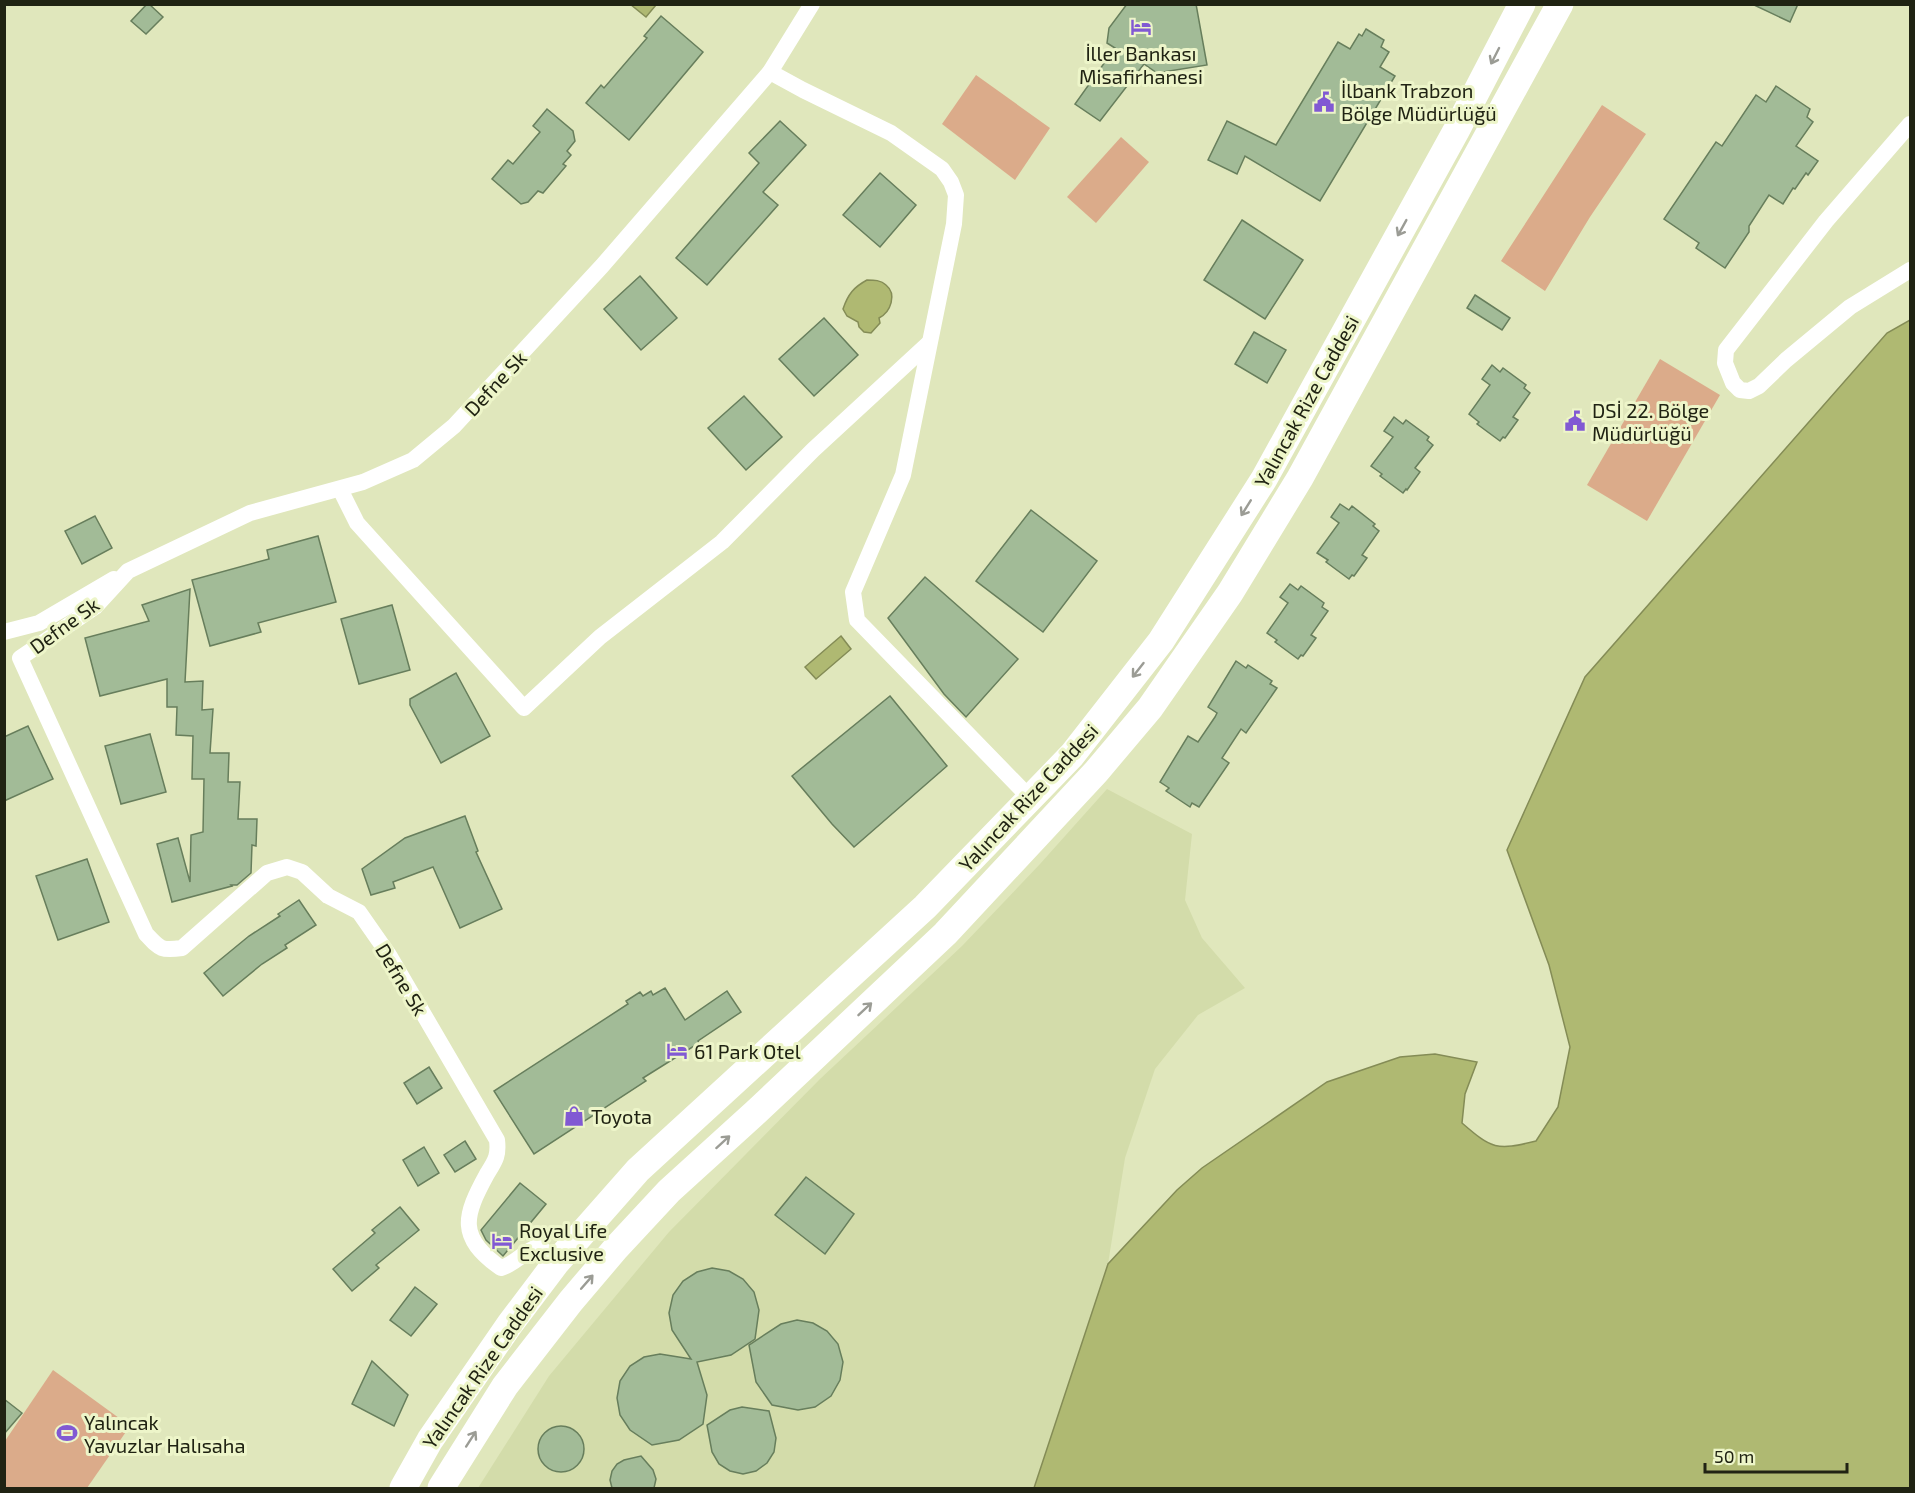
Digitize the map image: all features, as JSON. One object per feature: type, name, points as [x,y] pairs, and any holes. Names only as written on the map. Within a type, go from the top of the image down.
[{"type":"highway","name":"Yalıncak Rize Caddesi","points":[[441,1488],[505,1386],[571,1301],[616,1248],[669,1191],[945,934],[1096,772],[1150,708],[1230,593],[1300,478],[1560,4]]},
{"type":"highway","name":"Yalıncak Rize Caddesi","points":[[403,1488],[430,1440],[510,1324],[559,1259],[638,1170],[924,907],[1072,755],[1161,641],[1264,479],[1451,141],[1513,9]]},
{"type":"street","name":"Defne Sk","points":[[559,1259],[537,1247],[525,1251],[511,1265],[501,1268],[487,1258],[474,1243],[468,1222],[472,1201],[499,1153],[497,1140],[389,955],[359,912],[328,896],[302,872],[287,867],[267,873],[182,948],[165,951],[146,934],[20,658],[95,606],[128,571],[250,513],[363,482],[413,460],[454,426],[602,266],[770,72],[812,4]]},
{"type":"street","points":[[770,72],[891,133],[942,169],[956,195],[954,224],[903,475],[853,592],[857,620],[1030,798]]},
{"type":"street","points":[[1911,124],[1826,221],[1726,350],[1725,363],[1733,383],[1740,390],[1749,391],[1759,386],[1786,360],[1850,307],[1911,270]]},
{"type":"street","points":[[340,489],[357,523],[524,708],[600,638],[722,543],[813,450],[928,344]]},
{"type":"street","points":[[4,632],[39,623],[128,571]]},
{"type":"shaded area","points":[[630,4],[656,4],[656,5],[646,17]]},
{"type":"shaded area","points":[[976,75],[1050,128],[1015,180],[942,124]]},
{"type":"shaded area","points":[[1602,105],[1646,134],[1590,217],[1545,291],[1501,261]]},
{"type":"shaded area","points":[[1121,137],[1149,162],[1096,223],[1067,197]]},
{"type":"shaded area","points":[[867,280],[884,283],[892,298],[887,312],[879,318],[880,323],[871,333],[864,332],[858,322],[847,316],[843,309],[852,292]]},
{"type":"shaded area","points":[[1910,320],[1910,1488],[1034,1488],[1108,1264],[1177,1190],[1202,1168],[1327,1082],[1400,1057],[1435,1054],[1477,1062],[1465,1094],[1462,1123],[1495,1146],[1512,1146],[1536,1141],[1558,1107],[1570,1047],[1549,965],[1507,850],[1585,677],[1887,333]]},
{"type":"shaded area","points":[[1660,359],[1720,395],[1647,521],[1587,485]]},
{"type":"shaded area","points":[[841,636],[851,649],[816,679],[805,667]]},
{"type":"shaded area","points":[[1107,789],[1192,834],[1185,900],[1202,938],[1245,988],[1198,1015],[1155,1069],[1125,1158],[1108,1264],[1034,1488],[478,1488],[549,1376],[669,1232],[820,1079],[962,946]]},
{"type":"shaded area","name":"Yalıncak Yavuzlar Halısaha","points":[[53,1370],[130,1426],[87,1488],[5,1488],[5,1441]]},
{"type":"building","points":[[147,4],[163,17],[146,34],[131,21]]},
{"type":"building","points":[[1127,4],[1196,4],[1207,65],[1157,73],[1144,64],[1100,121],[1075,104],[1115,48],[1107,43],[1109,28]]},
{"type":"building","points":[[1752,4],[1798,4],[1790,22]]},
{"type":"building","points":[[661,16],[703,52],[629,140],[586,103],[601,85],[604,88],[647,38],[644,36]]},
{"type":"building","points":[[1366,29],[1384,40],[1381,47],[1389,52],[1380,67],[1395,76],[1320,201],[1245,156],[1237,174],[1208,160],[1227,121],[1276,145],[1338,42],[1350,49],[1359,34],[1362,36]]},
{"type":"building","points":[[1776,86],[1810,109],[1807,117],[1813,122],[1796,146],[1818,161],[1808,175],[1806,173],[1795,189],[1793,188],[1783,204],[1769,195],[1749,226],[1749,232],[1725,268],[1696,248],[1699,243],[1664,219],[1716,142],[1722,146],[1756,95],[1766,102]]},
{"type":"building","points":[[547,109],[573,131],[575,141],[567,151],[571,155],[563,164],[566,166],[543,193],[538,191],[528,202],[521,204],[492,179],[508,160],[513,164],[540,132],[533,126]]},
{"type":"building","points":[[780,121],[806,145],[763,192],[778,205],[707,285],[676,258],[759,163],[749,153]]},
{"type":"building","points":[[880,173],[916,205],[880,247],[843,215]]},
{"type":"building","points":[[1242,220],[1303,260],[1265,319],[1204,280]]},
{"type":"building","points":[[640,276],[677,318],[641,350],[604,309]]},
{"type":"building","points":[[1475,295],[1510,318],[1502,330],[1467,308]]},
{"type":"building","points":[[824,318],[858,355],[814,396],[779,359]]},
{"type":"building","points":[[1254,332],[1286,350],[1267,383],[1235,364]]},
{"type":"building","points":[[1492,365],[1500,372],[1503,368],[1526,385],[1524,388],[1530,393],[1513,417],[1518,420],[1505,438],[1503,437],[1500,441],[1477,424],[1479,422],[1469,414],[1490,385],[1482,379]]},
{"type":"building","points":[[744,396],[782,437],[746,470],[708,428]]},
{"type":"building","points":[[1394,417],[1403,424],[1406,420],[1429,437],[1427,440],[1433,445],[1415,468],[1420,472],[1403,493],[1380,476],[1382,474],[1371,466],[1393,437],[1384,431]]},
{"type":"building","points":[[1340,504],[1349,510],[1352,506],[1375,524],[1373,526],[1379,531],[1362,555],[1367,558],[1354,576],[1352,575],[1349,579],[1317,553],[1339,523],[1331,517]]},
{"type":"building","points":[[1031,510],[1097,561],[1043,632],[976,581]]},
{"type":"building","points":[[95,516],[112,548],[82,564],[65,531]]},
{"type":"building","points":[[318,536],[336,602],[258,623],[261,632],[210,646],[192,580],[269,559],[267,550]]},
{"type":"building","points":[[925,577],[1018,659],[966,717],[944,694],[888,618]]},
{"type":"building","points":[[1290,584],[1298,590],[1301,586],[1324,603],[1322,607],[1328,611],[1311,635],[1316,638],[1303,656],[1301,655],[1298,659],[1267,633],[1288,603],[1280,597]]},
{"type":"building","points":[[190,589],[185,682],[203,681],[202,710],[213,709],[210,753],[229,753],[228,782],[240,782],[238,819],[257,819],[256,846],[252,845],[251,873],[237,885],[172,902],[157,844],[178,838],[190,882],[191,835],[203,832],[204,779],[192,779],[193,736],[176,735],[177,707],[167,707],[167,679],[100,696],[85,638],[149,621],[142,605]]},
{"type":"building","points":[[392,605],[410,670],[359,684],[341,619]]},
{"type":"building","points":[[1236,661],[1246,668],[1248,665],[1272,681],[1270,684],[1277,688],[1246,733],[1241,729],[1222,758],[1229,763],[1199,807],[1192,803],[1190,807],[1166,791],[1169,788],[1160,782],[1188,736],[1198,742],[1215,717],[1217,713],[1208,707]]},
{"type":"building","points":[[456,673],[490,736],[441,763],[410,705],[410,699]]},
{"type":"building","points":[[890,696],[947,766],[854,847],[792,776]]},
{"type":"building","points":[[28,726],[53,779],[4,801],[4,737]]},
{"type":"building","points":[[150,734],[166,792],[121,804],[105,746]]},
{"type":"building","points":[[465,816],[478,851],[476,852],[502,909],[460,928],[433,867],[393,882],[395,888],[371,895],[362,869],[405,838]]},
{"type":"building","points":[[87,859],[109,922],[58,940],[36,876]]},
{"type":"building","points":[[299,900],[316,925],[285,945],[287,948],[262,964],[223,996],[204,973],[249,936],[280,916],[278,914]]},
{"type":"building","points":[[665,988],[685,1020],[727,991],[741,1012],[698,1041],[699,1043],[643,1078],[646,1081],[534,1154],[494,1091],[628,1004],[626,1001],[640,992],[643,996],[651,991],[653,995]]},
{"type":"building","points":[[429,1067],[442,1088],[417,1104],[404,1083]]},
{"type":"building","points":[[465,1141],[476,1159],[455,1172],[444,1155]]},
{"type":"building","points":[[424,1147],[439,1173],[418,1186],[403,1160]]},
{"type":"building","points":[[806,1177],[854,1214],[825,1254],[775,1215]]},
{"type":"building","points":[[520,1183],[546,1204],[503,1256],[486,1240],[481,1230]]},
{"type":"building","points":[[400,1207],[419,1230],[376,1265],[379,1268],[352,1291],[333,1269],[375,1233],[372,1230]]},
{"type":"building","points":[[712,1268],[729,1271],[743,1279],[754,1292],[759,1310],[755,1339],[731,1355],[697,1362],[707,1395],[703,1424],[679,1440],[652,1445],[630,1430],[620,1415],[617,1398],[620,1381],[630,1366],[644,1357],[660,1354],[691,1359],[672,1330],[669,1313],[673,1295],[683,1281],[697,1272]]},
{"type":"building","points":[[415,1287],[437,1304],[411,1336],[390,1320]]},
{"type":"building","points":[[797,1320],[813,1323],[827,1331],[838,1344],[843,1362],[840,1380],[831,1396],[815,1407],[798,1410],[772,1405],[756,1382],[749,1345],[781,1324]]},
{"type":"building","points":[[372,1361],[408,1395],[394,1426],[352,1404]]},
{"type":"building","points":[[4,1399],[22,1413],[4,1434]]},
{"type":"building","points":[[742,1407],[769,1411],[776,1438],[774,1452],[767,1463],[756,1471],[743,1474],[730,1471],[719,1464],[712,1452],[707,1425],[730,1410]]},
{"type":"building","points":[[561,1426],[577,1433],[584,1449],[577,1465],[561,1472],[545,1465],[538,1449],[545,1433]]},
{"type":"building","points":[[641,1456],[653,1470],[656,1479],[654,1488],[612,1488],[610,1480],[617,1464]]},
{"type":"place","name":"İller Bankası Misafirhanesi","points":[[1141,27]]},
{"type":"place","name":"İlbank Trabzon Bölge Müdürlüğü","points":[[1324,102]]},
{"type":"place","name":"DSİ 22. Bölge Müdürlüğü","points":[[1575,421]]},
{"type":"place","name":"61 Park Otel","points":[[677,1051]]},
{"type":"place","name":"Toyota","points":[[574,1116]]},
{"type":"place","name":"Royal Life Exclusive","points":[[502,1241]]},
{"type":"place","name":"Yalıncak Yavuzlar Halısaha","points":[[67,1433]]}]
